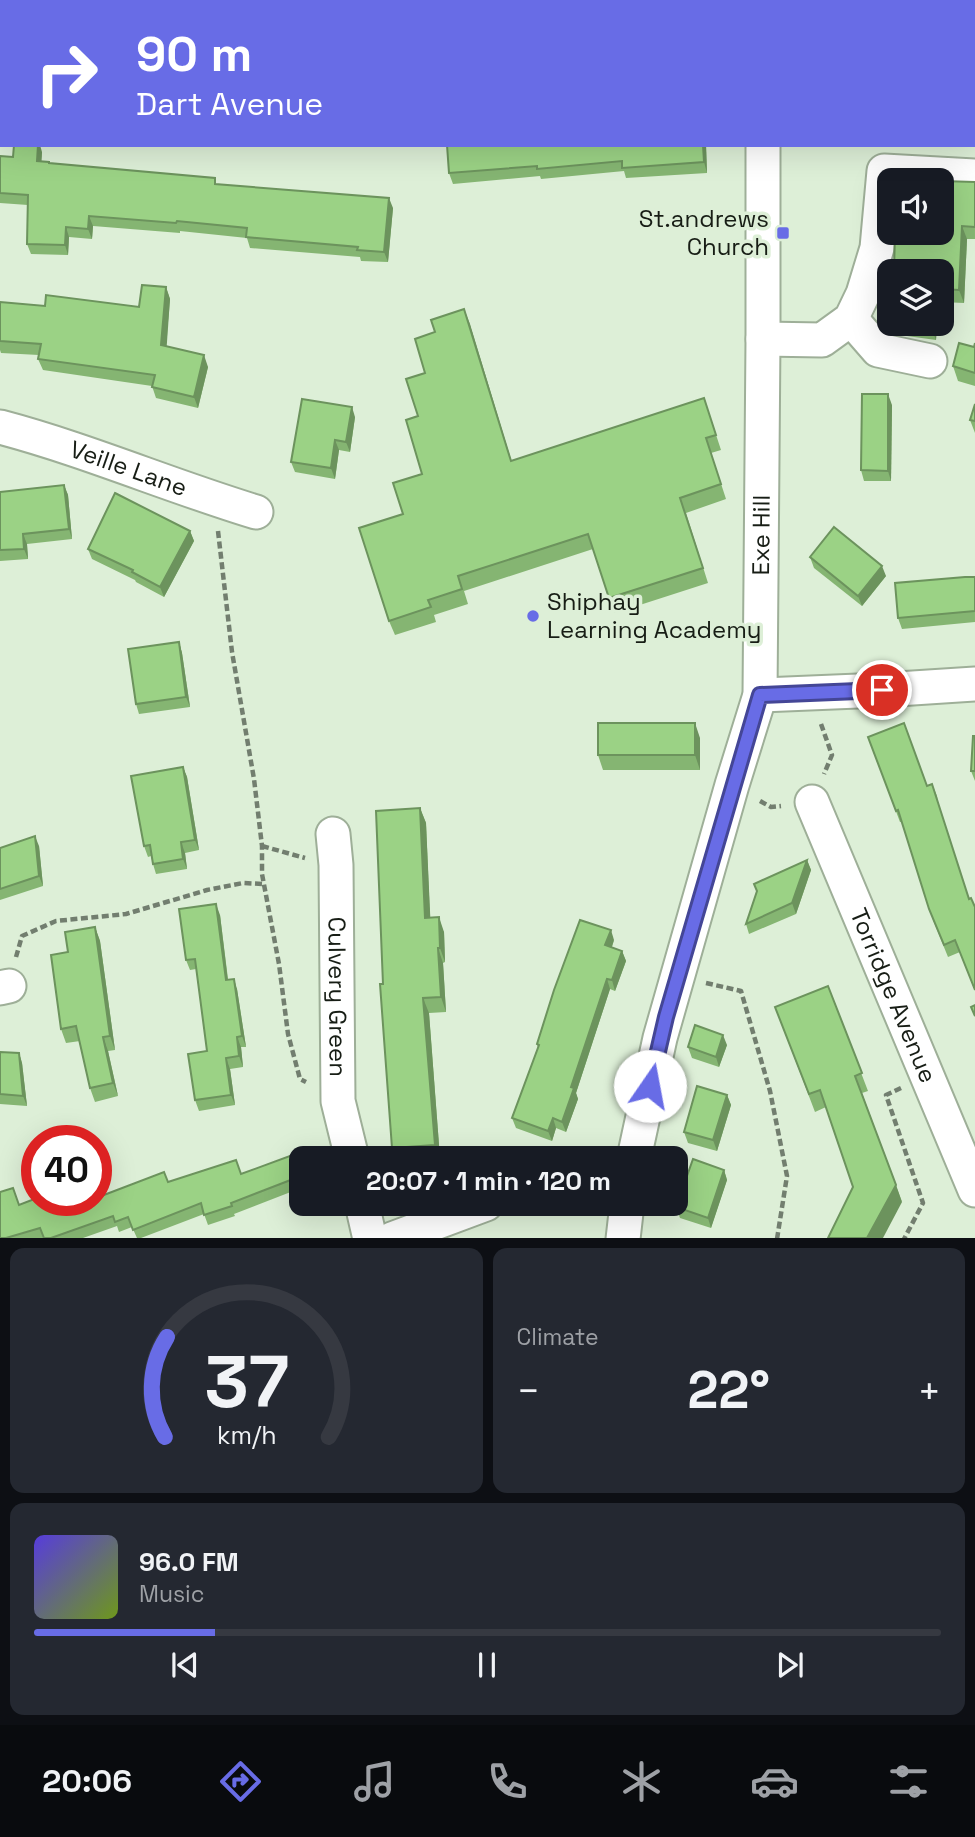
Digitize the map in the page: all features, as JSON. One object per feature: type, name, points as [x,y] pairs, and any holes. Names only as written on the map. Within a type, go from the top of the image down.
[{"type":"street","name":"Exe Hill","points":[[637,1146],[660,1038],[760,695],[763,147]]},
{"type":"street","points":[[763,339],[822,340],[851,319],[863,294],[877,248],[884,171],[975,176]]},
{"type":"street","points":[[851,319],[878,350],[930,361]]},
{"type":"street","name":"Veille Lane","points":[[0,427],[256,512]]},
{"type":"street","points":[[760,695],[975,684]]},
{"type":"street","name":"Torridge Avenue","points":[[812,802],[975,1190]]},
{"type":"street","name":"Culvery Green","points":[[334,850],[338,1101],[349,1146]]},
{"type":"street","points":[[365,1216],[370,1238]]},
{"type":"street","points":[[392,1238],[453,1216]]},
{"type":"street","points":[[623,1238],[626,1216]]},
{"type":"path","points":[[214,499],[232,652],[254,779],[264,884],[279,964],[288,1034],[300,1079],[338,1101]]},
{"type":"path","points":[[732,785],[771,807],[812,802],[832,755],[811,693]]},
{"type":"path","points":[[262,846],[334,850]]},
{"type":"path","points":[[5,987],[22,936],[56,921],[126,914],[207,890],[243,883],[264,884]]},
{"type":"path","points":[[678,976],[741,991],[770,1091],[787,1176],[777,1238]]},
{"type":"path","points":[[904,1238],[923,1203],[886,1095],[927,1076]]},
{"type":"building","points":[[14,147],[38,147],[37,161],[49,163],[215,178],[215,184],[389,198],[384,252],[357,250],[358,247],[246,237],[247,228],[89,216],[88,229],[66,227],[65,245],[27,244],[28,195],[0,193],[0,156],[13,157]]},
{"type":"building","points":[[447,147],[703,147],[704,162],[622,168],[622,161],[449,173]]},
{"type":"building","points":[[954,181],[975,182],[975,227],[962,226],[959,290],[954,290],[954,259],[894,259],[895,245],[954,245]]},
{"type":"building","points":[[142,285],[166,287],[161,345],[204,355],[194,397],[152,387],[155,375],[38,359],[41,344],[0,341],[0,302],[45,306],[46,295],[139,307]]},
{"type":"building","points":[[464,309],[511,461],[704,398],[716,435],[706,438],[721,484],[680,498],[703,568],[609,598],[588,534],[458,576],[462,589],[428,600],[431,607],[389,621],[359,528],[403,514],[393,483],[422,474],[406,420],[418,416],[406,379],[425,373],[415,339],[435,332],[431,320]]},
{"type":"building","points":[[959,343],[974,347],[975,343],[975,373],[953,366]]},
{"type":"building","points":[[862,394],[888,394],[888,471],[861,470]]},
{"type":"building","points":[[302,399],[352,407],[346,442],[335,440],[331,468],[291,462]]},
{"type":"building","points":[[975,404],[975,421],[970,420]]},
{"type":"building","points":[[64,485],[69,529],[23,534],[24,549],[0,550],[0,492]]},
{"type":"building","points":[[115,493],[190,531],[160,587],[132,572],[133,570],[88,549]]},
{"type":"building","points":[[834,527],[882,566],[858,596],[810,557]]},
{"type":"building","points":[[975,577],[975,611],[898,618],[895,583]]},
{"type":"building","points":[[179,642],[186,697],[136,704],[128,649]]},
{"type":"building","points":[[598,723],[695,723],[695,755],[598,755]]},
{"type":"building","points":[[904,723],[927,786],[932,784],[969,899],[971,898],[975,907],[975,990],[955,940],[944,945],[929,909],[898,810],[896,811],[868,737]]},
{"type":"building","points":[[973,736],[975,771],[971,771]]},
{"type":"building","points":[[183,767],[195,840],[181,842],[183,859],[153,864],[150,845],[144,846],[131,776]]},
{"type":"building","points":[[420,808],[425,918],[439,917],[441,997],[423,998],[435,1145],[392,1146],[380,984],[383,984],[376,811]]},
{"type":"building","points":[[35,836],[39,876],[0,889],[0,848]]},
{"type":"building","points":[[807,860],[792,903],[746,924],[757,891],[754,884]]},
{"type":"building","points":[[216,904],[226,980],[234,979],[242,1036],[237,1037],[239,1056],[226,1058],[231,1095],[195,1100],[188,1054],[207,1051],[195,959],[186,960],[179,909]]},
{"type":"building","points":[[580,920],[611,930],[605,945],[622,951],[612,980],[607,979],[562,1122],[553,1118],[548,1131],[512,1118]]},
{"type":"building","points":[[95,927],[110,1036],[103,1037],[113,1083],[90,1088],[76,1026],[61,1029],[51,955],[68,952],[65,932]]},
{"type":"building","points":[[828,986],[862,1073],[855,1076],[896,1185],[867,1238],[828,1238],[853,1187],[820,1090],[809,1094],[775,1007]]},
{"type":"building","points":[[695,1025],[723,1035],[716,1057],[688,1047]]},
{"type":"building","points":[[0,1052],[19,1053],[23,1096],[0,1094]]},
{"type":"building","points":[[697,1086],[727,1095],[713,1140],[684,1132]]},
{"type":"building","points":[[289,1156],[289,1181],[231,1203],[232,1206],[204,1215],[201,1203],[133,1230],[128,1217],[115,1222],[113,1216],[51,1238],[44,1238],[40,1228],[0,1238],[0,1192],[13,1188],[19,1205],[21,1204],[21,1216],[112,1216],[112,1192],[164,1172],[168,1182],[236,1160],[241,1174]]},
{"type":"building","points":[[693,1159],[724,1170],[708,1218],[688,1211],[688,1173]]},
{"type":"place","name":"St.andrews Church","points":[[783,233]]},
{"type":"place","name":"Shiphay Learning Academy","points":[[533,616]]},
{"type":"route","points":[[650,1086],[660,1038],[760,695],[882,690]]}]
